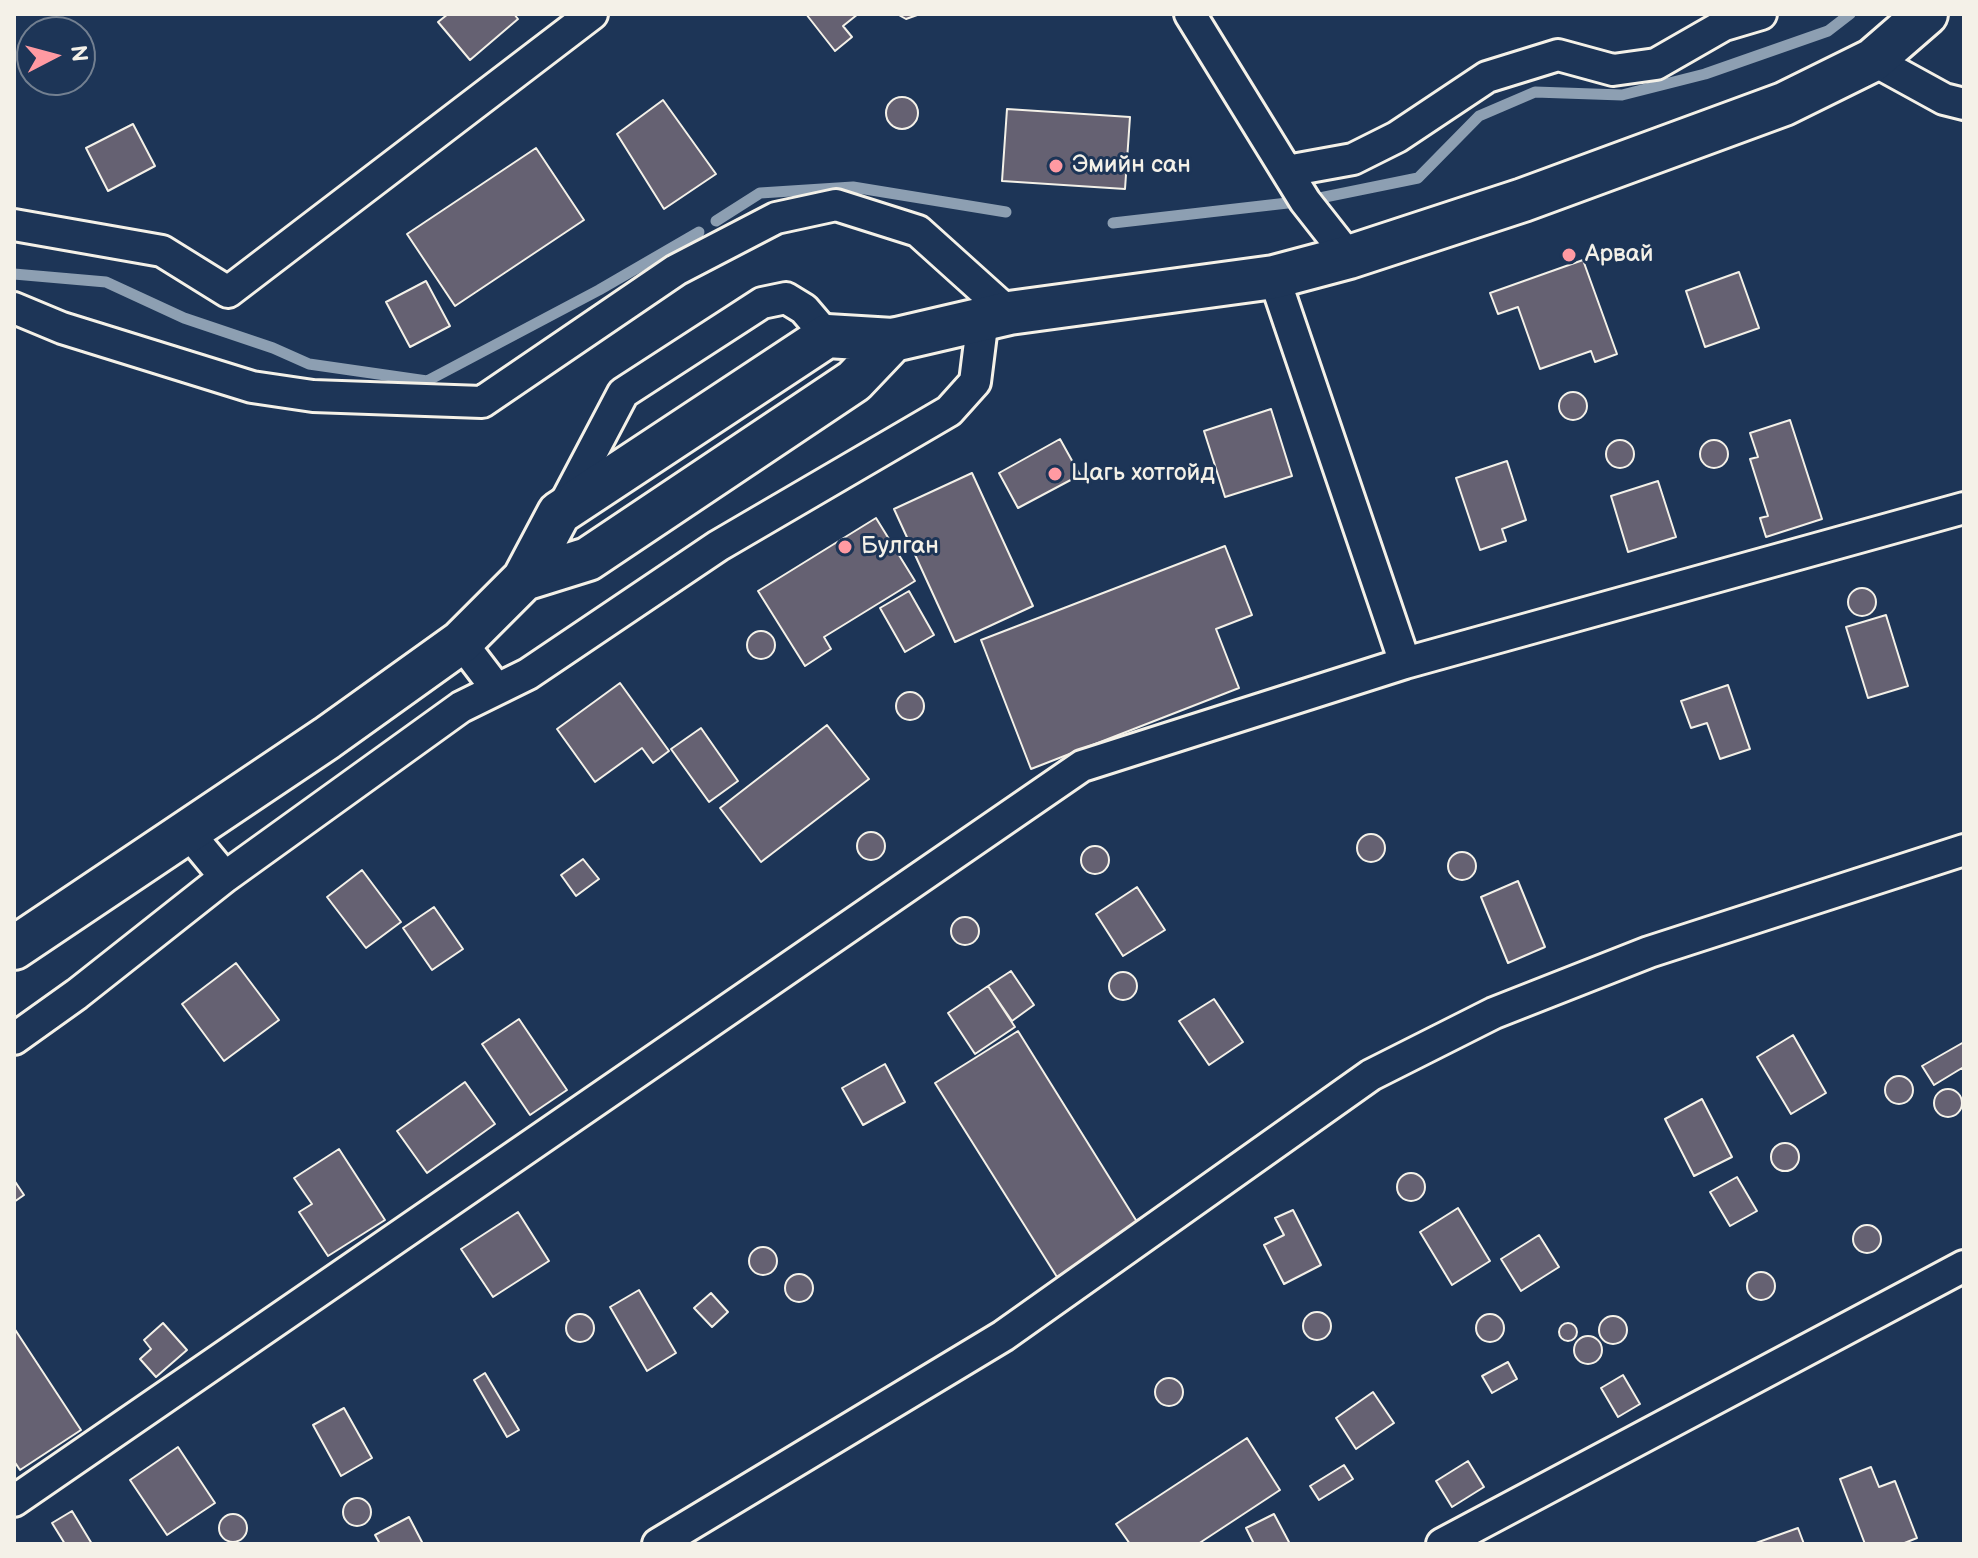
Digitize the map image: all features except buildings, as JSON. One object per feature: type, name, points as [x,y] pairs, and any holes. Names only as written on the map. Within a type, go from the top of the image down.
[{"type":"street","points":[[14,225],[162,251],[228,292],[592,14]]},
{"type":"street","points":[[1190,14],[1287,171],[1349,257]]},
{"type":"street","points":[[1287,171],[1353,159],[1397,137],[1487,77],[1558,55],[1613,70],[1656,64],[1724,25],[1761,14]]},
{"type":"street","points":[[559,513],[827,336],[893,340],[996,315],[1274,277],[1349,257],[1523,200],[1784,104],[1873,60],[1926,14]]},
{"type":"street","points":[[1873,60],[1944,99],[1964,104]]},
{"type":"street","points":[[14,308],[62,328],[252,387],[313,396],[482,402],[676,270],[776,218],[836,205],[918,231],[996,315]]},
{"type":"street","points":[[1274,277],[1405,663]]},
{"type":"street","points":[[14,948],[461,642],[524,579],[623,393],[762,303],[786,298],[804,309],[827,336]]},
{"type":"street","points":[[14,1039],[77,994],[225,877],[461,707],[528,674],[718,546],[949,411],[975,382],[996,315]]},
{"type":"street","points":[[524,579],[588,559],[854,381],[893,340]]},
{"type":"street","points":[[14,1501],[1082,766],[1405,663],[1964,508]]},
{"type":"street","points":[[461,642],[496,688]]},
{"type":"street","points":[[187,831],[225,877]]},
{"type":"street","points":[[658,1544],[1003,1336],[1371,1075],[1494,1013],[1649,952],[1964,850]]},
{"type":"street","points":[[1442,1544],[1964,1266]]},
{"type":"waterway","points":[[1113,223],[1305,201],[1418,178],[1479,116],[1535,92],[1622,95],[1705,74],[1828,31],[1850,14]]},
{"type":"waterway","points":[[716,221],[760,193],[853,187],[1006,212]]},
{"type":"waterway","points":[[14,274],[106,282],[184,318],[273,348],[309,364],[427,381],[599,290],[699,232]]},
{"type":"place","name":"Эмийн сан","points":[[1056,166]]},
{"type":"place","name":"Арвай","points":[[1569,255]]},
{"type":"place","name":"Цагь хотгойд","points":[[1055,474]]},
{"type":"place","name":"Булган","points":[[845,547]]}]
